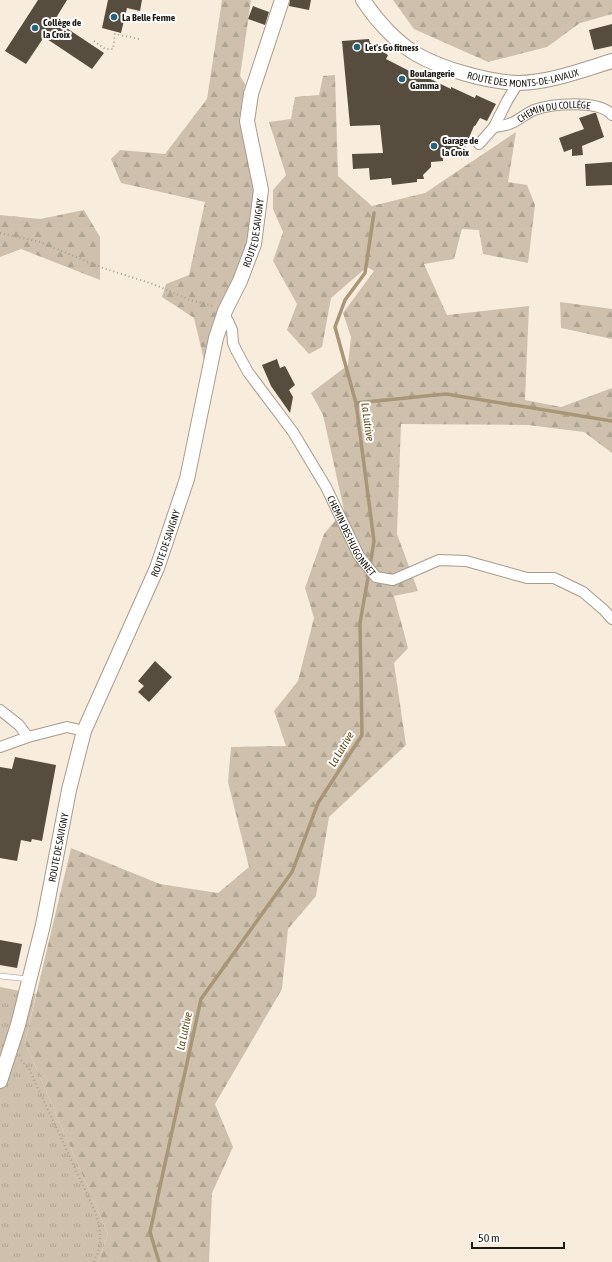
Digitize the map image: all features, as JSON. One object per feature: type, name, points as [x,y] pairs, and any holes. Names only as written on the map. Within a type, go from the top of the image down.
[{"type":"street","name":"ROUTE DE SAVIGNY","points":[[0,1081],[18,1026],[43,925],[69,790],[84,731],[157,568],[187,479],[216,338],[254,244],[261,190],[247,121],[251,94],[282,0]]},
{"type":"street","name":"ROUTE DES MONTS-DE-LAVAUX","points":[[363,0],[396,38],[416,54],[447,68],[477,77],[518,83],[565,75],[612,61]]},
{"type":"street","points":[[479,144],[494,127],[518,83]]},
{"type":"street","name":"CHEMIN DU COLLÈGE","points":[[494,127],[509,124],[534,110],[554,106],[575,104],[595,106],[609,111],[612,115]]},
{"type":"street","name":"CHEMIN DES HUGONNET","points":[[225,313],[232,330],[233,343],[248,372],[293,432],[322,482],[359,556],[376,577],[393,580],[439,560],[466,561],[527,578],[554,578],[583,592],[612,619]]},
{"type":"street","points":[[0,710],[19,725],[28,737]]},
{"type":"street","points":[[0,747],[28,737],[67,728],[84,731]]},
{"type":"lane","points":[[0,976],[29,979]]},
{"type":"path","points":[[94,41],[105,49],[113,49],[115,34],[139,39]]},
{"type":"path","points":[[0,233],[40,242],[103,268],[153,284],[225,313]]},
{"type":"path","points":[[11,1049],[29,1069],[94,1209],[100,1225],[100,1243],[98,1255],[94,1262]]},
{"type":"green space","points":[[222,0],[251,0],[240,76],[245,84],[239,120],[257,192],[245,253],[213,322],[204,360],[194,318],[162,297],[166,284],[189,275],[205,202],[121,183],[111,159],[120,150],[165,154],[207,99]]},
{"type":"green space","points":[[393,0],[612,0],[612,14],[580,23],[547,47],[488,62],[414,29]]},
{"type":"green space","points":[[335,75],[338,176],[372,206],[425,193],[516,132],[508,182],[527,185],[535,205],[528,263],[483,254],[479,230],[462,229],[454,259],[424,264],[447,315],[529,306],[525,400],[561,407],[612,388],[612,453],[584,432],[528,425],[401,424],[397,534],[418,591],[394,596],[408,648],[394,663],[406,745],[329,817],[316,896],[288,929],[282,989],[215,1104],[233,1147],[212,1193],[209,1262],[98,1262],[108,1234],[25,1042],[71,848],[160,884],[218,893],[249,867],[228,782],[231,747],[286,746],[274,711],[298,681],[314,618],[305,588],[324,534],[344,510],[323,415],[311,393],[348,365],[351,337],[343,313],[374,271],[367,267],[331,298],[322,347],[309,354],[287,330],[297,304],[273,261],[283,232],[273,209],[273,190],[286,175],[269,122],[291,119],[295,97],[319,95],[323,76]]},
{"type":"green space","points":[[84,210],[100,237],[100,280],[21,249],[0,257],[0,215],[40,219]]},
{"type":"green space","points":[[560,302],[612,309],[612,339],[561,328]]},
{"type":"green space","points":[[0,987],[36,994],[25,1042],[108,1234],[98,1262],[0,1262]]},
{"type":"building","points":[[38,0],[67,0],[56,18],[50,17],[104,53],[92,69],[44,37],[26,64],[5,51]]},
{"type":"building","name":"La Belle Ferme","points":[[108,0],[142,0],[140,11],[127,8],[121,33],[102,28]]},
{"type":"building","points":[[290,0],[311,0],[309,10],[289,6]]},
{"type":"building","points":[[253,6],[269,12],[265,25],[248,19]]},
{"type":"building","points":[[612,24],[612,46],[594,50],[589,30]]},
{"type":"building","points":[[369,39],[370,43],[383,50],[383,52],[388,55],[386,59],[421,77],[422,75],[451,89],[451,87],[475,98],[476,95],[496,104],[487,121],[480,118],[474,126],[462,154],[443,155],[443,161],[431,162],[431,167],[423,175],[424,179],[417,179],[417,182],[392,185],[391,178],[370,180],[369,168],[353,169],[352,154],[383,153],[380,125],[350,126],[342,41]]},
{"type":"building","points":[[596,113],[604,137],[582,146],[583,155],[572,156],[572,149],[564,152],[559,138],[584,129],[579,118]]},
{"type":"building","points":[[612,162],[612,185],[586,186],[585,164]]},
{"type":"building","points":[[277,359],[280,368],[285,366],[295,385],[289,390],[293,397],[290,413],[271,386],[262,365]]},
{"type":"building","points":[[155,661],[172,677],[149,702],[138,692],[144,686],[138,681]]},
{"type":"building","points":[[15,757],[56,765],[42,841],[32,839],[31,842],[21,840],[17,861],[0,858],[0,767],[12,769]]},
{"type":"building","points":[[0,940],[22,944],[17,968],[0,965]]},
{"type":"waterway","name":"La Lutrive","points":[[370,566],[374,541],[356,403],[335,327],[345,300],[365,273],[374,213]]},
{"type":"waterway","points":[[356,403],[446,394],[612,421]]},
{"type":"waterway","name":"La Lutrive","points":[[159,1262],[150,1232],[201,999],[292,872],[318,803],[362,735],[360,623],[369,572]]},
{"type":"place","name":"La Belle Ferme","points":[[114,17]]},
{"type":"place","name":"Collège de la Croix","points":[[35,28]]},
{"type":"place","name":"Let's Go fitness","points":[[357,47]]},
{"type":"place","name":"Boulangerie Gamma","points":[[402,79]]},
{"type":"place","name":"Garage de la Croix","points":[[434,146]]}]
